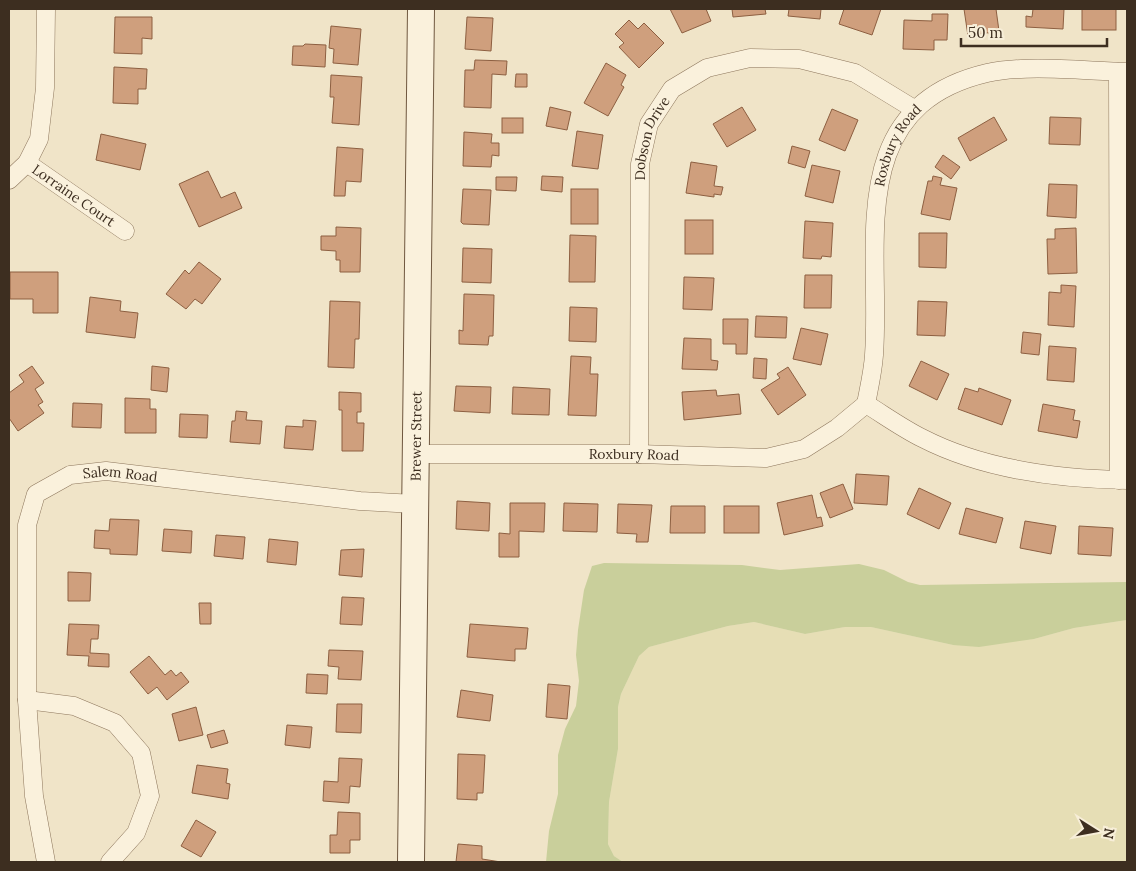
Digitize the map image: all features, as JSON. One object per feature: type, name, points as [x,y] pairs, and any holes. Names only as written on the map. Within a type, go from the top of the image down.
[{"type":"main road","name":"Brewer Street","points":[[411,862],[421,9]]},
{"type":"street","name":"Lorraine Court","points":[[46,9],[46,88],[39,139],[27,162],[125,231]]},
{"type":"street","name":"Dobson Drive","points":[[639,454],[640,164],[649,124],[672,89],[707,68],[750,58],[799,59],[855,73],[914,109]]},
{"type":"street","name":"Roxbury Road","points":[[416,454],[639,454],[766,458],[804,449],[837,428],[866,404],[874,356],[873,235],[878,184],[894,140],[914,109],[950,86],[988,73],[1025,70],[1123,72]]},
{"type":"street","points":[[866,404],[922,438],[992,466],[1066,477],[1123,480],[1123,72]]},
{"type":"street","points":[[9,180],[27,162]]},
{"type":"street","name":"Salem Road","points":[[46,862],[34,796],[27,700],[27,525],[36,494],[70,475],[106,472],[360,501],[415,504]]},
{"type":"street","points":[[27,700],[74,706],[115,723],[141,752],[150,796],[136,833],[110,862]]},
{"type":"shaded area","points":[[1127,620],[1127,862],[623,862],[614,856],[608,844],[609,802],[618,749],[618,707],[621,694],[639,656],[649,647],[728,626],[754,622],[805,634],[845,627],[871,627],[953,645],[1034,639],[1074,628]]},
{"type":"green space","points":[[604,563],[742,565],[780,570],[859,564],[884,570],[908,582],[920,585],[1127,582],[1127,620],[1074,628],[1034,639],[979,647],[953,645],[871,627],[845,627],[805,634],[754,622],[728,626],[649,647],[639,656],[621,694],[618,707],[618,749],[609,802],[608,844],[614,856],[623,862],[546,862],[549,831],[558,794],[558,755],[565,729],[576,706],[579,681],[576,655],[584,590],[592,566]]},
{"type":"building","points":[[670,9],[706,9],[711,21],[682,33]]},
{"type":"building","points":[[732,9],[765,9],[766,14],[733,17]]},
{"type":"building","points":[[789,9],[821,9],[820,19],[788,16]]},
{"type":"building","points":[[844,9],[881,9],[872,35],[839,24]]},
{"type":"building","points":[[964,9],[996,9],[999,31],[968,36]]},
{"type":"building","points":[[1033,9],[1064,9],[1063,29],[1026,27],[1026,16],[1032,17]]},
{"type":"building","points":[[1082,9],[1116,9],[1116,30],[1082,30]]},
{"type":"building","points":[[932,14],[948,14],[947,40],[934,40],[934,50],[903,49],[904,20],[932,21]]},
{"type":"building","points":[[115,17],[152,17],[152,39],[142,38],[142,54],[114,53]]},
{"type":"building","points":[[467,17],[493,18],[491,51],[465,49]]},
{"type":"building","points":[[629,20],[638,29],[644,23],[664,43],[639,68],[619,47],[624,43],[615,34]]},
{"type":"building","points":[[331,26],[361,29],[358,65],[333,63],[334,49],[329,48]]},
{"type":"building","points":[[305,44],[326,45],[325,67],[292,65],[293,46],[303,46]]},
{"type":"building","points":[[475,60],[507,61],[506,75],[492,74],[491,108],[464,107],[465,70],[474,70]]},
{"type":"building","points":[[606,63],[626,75],[621,85],[624,87],[608,116],[584,103]]},
{"type":"building","points":[[114,67],[147,69],[146,89],[138,89],[138,104],[113,103]]},
{"type":"building","points":[[516,74],[527,74],[527,87],[515,87]]},
{"type":"building","points":[[331,75],[362,77],[359,125],[332,123],[334,97],[330,97]]},
{"type":"building","points":[[550,107],[571,112],[567,130],[546,126]]},
{"type":"building","points":[[742,107],[756,130],[727,147],[713,124]]},
{"type":"building","points":[[832,109],[858,120],[845,151],[819,140]]},
{"type":"building","points":[[994,117],[1007,140],[970,161],[958,138]]},
{"type":"building","points":[[1050,117],[1081,118],[1080,145],[1049,144]]},
{"type":"building","points":[[502,118],[523,118],[523,133],[502,133]]},
{"type":"building","points":[[577,131],[603,135],[598,169],[572,166]]},
{"type":"building","points":[[464,132],[492,134],[491,143],[499,143],[499,156],[492,155],[491,167],[463,166]]},
{"type":"building","points":[[101,134],[146,144],[140,170],[96,160]]},
{"type":"building","points":[[792,146],[810,151],[805,168],[788,163]]},
{"type":"building","points":[[337,147],[363,149],[361,182],[346,181],[345,196],[334,196]]},
{"type":"building","points":[[943,155],[960,167],[951,179],[935,167]]},
{"type":"building","points":[[691,162],[717,166],[714,186],[723,187],[721,195],[714,194],[714,197],[686,193]]},
{"type":"building","points":[[812,165],[840,171],[833,203],[805,196]]},
{"type":"building","points":[[208,171],[221,198],[235,192],[242,208],[199,227],[179,184]]},
{"type":"building","points":[[542,176],[563,177],[562,192],[541,190]]},
{"type":"building","points":[[933,176],[942,178],[940,185],[957,188],[950,220],[921,214],[928,181],[932,181]]},
{"type":"building","points":[[496,177],[517,177],[516,191],[496,190]]},
{"type":"building","points":[[1049,184],[1077,185],[1076,218],[1047,216]]},
{"type":"building","points":[[463,189],[491,190],[489,225],[463,224],[461,222]]},
{"type":"building","points":[[571,189],[598,189],[598,224],[571,224]]},
{"type":"building","points":[[685,220],[713,220],[713,254],[685,254]]},
{"type":"building","points":[[805,221],[833,223],[831,257],[822,256],[821,259],[803,258]]},
{"type":"building","points":[[336,227],[361,228],[360,272],[340,272],[340,260],[336,260],[336,251],[321,250],[321,236],[336,236]]},
{"type":"building","points":[[1076,228],[1077,273],[1048,274],[1047,239],[1055,239],[1055,229]]},
{"type":"building","points":[[919,233],[947,233],[946,268],[919,267]]},
{"type":"building","points":[[570,235],[596,236],[595,282],[569,282]]},
{"type":"building","points":[[463,248],[492,249],[491,283],[462,282]]},
{"type":"building","points":[[199,262],[221,279],[202,304],[195,299],[186,309],[166,294],[185,270],[189,274]]},
{"type":"building","points":[[10,272],[58,272],[58,313],[33,313],[33,299],[10,299]]},
{"type":"building","points":[[805,275],[832,275],[831,308],[804,308]]},
{"type":"building","points":[[684,277],[714,278],[712,310],[683,309]]},
{"type":"building","points":[[1061,285],[1076,286],[1074,327],[1048,325],[1049,292],[1061,293]]},
{"type":"building","points":[[464,294],[494,295],[493,336],[489,336],[488,345],[459,344],[459,330],[463,331]]},
{"type":"building","points":[[90,297],[121,301],[120,311],[138,313],[135,338],[86,332]]},
{"type":"building","points":[[330,301],[360,302],[359,339],[355,339],[354,368],[328,367]]},
{"type":"building","points":[[918,301],[947,302],[945,336],[917,335]]},
{"type":"building","points":[[570,307],[597,308],[596,342],[569,341]]},
{"type":"building","points":[[756,316],[787,317],[786,338],[755,337]]},
{"type":"building","points":[[723,319],[748,319],[747,354],[736,354],[736,344],[723,344]]},
{"type":"building","points":[[801,328],[828,334],[821,365],[793,359]]},
{"type":"building","points":[[1023,332],[1041,334],[1039,355],[1021,353]]},
{"type":"building","points":[[684,338],[711,339],[711,360],[718,361],[717,370],[682,369]]},
{"type":"building","points":[[1049,346],[1076,348],[1074,382],[1047,380]]},
{"type":"building","points":[[571,356],[591,357],[590,374],[598,374],[596,416],[568,415]]},
{"type":"building","points":[[754,358],[767,359],[766,379],[753,378]]},
{"type":"building","points":[[921,361],[949,374],[937,400],[909,386]]},
{"type":"building","points":[[32,366],[44,383],[35,389],[43,402],[38,405],[44,413],[18,431],[9,418],[9,393],[24,382],[19,375]]},
{"type":"building","points":[[152,366],[169,368],[167,392],[151,390]]},
{"type":"building","points":[[788,367],[806,395],[778,415],[761,390],[780,378],[777,374]]},
{"type":"building","points":[[456,386],[491,387],[490,413],[454,411]]},
{"type":"building","points":[[513,387],[550,389],[549,415],[512,414]]},
{"type":"building","points":[[965,388],[978,392],[979,388],[1011,400],[1002,425],[958,409]]},
{"type":"building","points":[[716,390],[717,396],[739,394],[741,414],[684,420],[682,392]]},
{"type":"building","points":[[339,392],[361,393],[361,412],[357,412],[357,423],[364,423],[363,451],[342,451],[342,410],[339,410]]},
{"type":"building","points":[[125,398],[150,399],[150,409],[156,409],[156,433],[125,433]]},
{"type":"building","points":[[73,403],[102,404],[101,428],[72,427]]},
{"type":"building","points":[[1043,404],[1075,410],[1073,420],[1080,421],[1077,438],[1038,431]]},
{"type":"building","points":[[236,411],[247,412],[246,420],[262,421],[260,444],[230,442],[232,421],[235,421]]},
{"type":"building","points":[[180,414],[208,415],[207,438],[179,437]]},
{"type":"building","points":[[303,420],[316,421],[313,450],[284,448],[286,426],[303,427]]},
{"type":"building","points":[[856,474],[889,476],[887,505],[854,503]]},
{"type":"building","points":[[843,484],[853,509],[830,518],[820,493]]},
{"type":"building","points":[[919,488],[951,503],[939,529],[907,514]]},
{"type":"building","points":[[812,495],[817,518],[821,517],[823,526],[784,535],[777,503]]},
{"type":"building","points":[[457,501],[490,503],[489,531],[456,529]]},
{"type":"building","points":[[510,503],[545,503],[544,532],[519,531],[519,557],[499,557],[499,533],[510,534]]},
{"type":"building","points":[[564,503],[598,504],[597,532],[563,531]]},
{"type":"building","points":[[618,504],[652,505],[648,542],[636,542],[637,534],[617,533]]},
{"type":"building","points":[[671,506],[705,506],[705,533],[670,533]]},
{"type":"building","points":[[724,506],[759,506],[759,533],[724,533]]},
{"type":"building","points":[[966,508],[1003,518],[996,543],[959,534]]},
{"type":"building","points":[[110,519],[139,520],[137,555],[110,554],[110,549],[94,548],[95,530],[109,531]]},
{"type":"building","points":[[1025,521],[1056,526],[1051,554],[1020,548]]},
{"type":"building","points":[[1079,526],[1113,528],[1111,556],[1078,554]]},
{"type":"building","points":[[164,529],[192,531],[191,553],[162,551]]},
{"type":"building","points":[[216,535],[245,537],[243,559],[214,556]]},
{"type":"building","points":[[269,539],[298,542],[296,565],[267,562]]},
{"type":"building","points":[[364,549],[362,577],[339,575],[341,550]]},
{"type":"building","points":[[68,572],[91,573],[90,601],[68,601]]},
{"type":"building","points":[[342,597],[364,598],[362,625],[340,624]]},
{"type":"building","points":[[199,603],[211,603],[211,624],[200,624]]},
{"type":"building","points":[[69,624],[99,625],[98,639],[91,639],[90,653],[109,654],[109,667],[88,666],[89,656],[67,655]]},
{"type":"building","points":[[470,624],[528,628],[526,649],[515,649],[515,661],[467,657]]},
{"type":"building","points":[[329,650],[363,651],[361,680],[338,679],[339,667],[328,666]]},
{"type":"building","points":[[149,656],[165,675],[171,670],[176,676],[181,672],[189,682],[167,700],[157,687],[148,694],[130,672]]},
{"type":"building","points":[[307,674],[328,675],[327,694],[306,693]]},
{"type":"building","points":[[548,684],[570,686],[567,719],[546,717]]},
{"type":"building","points":[[461,690],[493,695],[490,721],[457,717]]},
{"type":"building","points":[[337,704],[362,704],[361,733],[336,732]]},
{"type":"building","points":[[196,707],[203,735],[179,741],[172,714]]},
{"type":"building","points":[[287,725],[312,727],[310,748],[285,745]]},
{"type":"building","points":[[224,730],[228,743],[211,748],[207,735]]},
{"type":"building","points":[[458,754],[485,755],[483,793],[477,793],[477,800],[457,799]]},
{"type":"building","points":[[339,758],[362,759],[360,787],[350,786],[349,803],[323,801],[324,781],[338,782]]},
{"type":"building","points":[[197,765],[228,769],[226,783],[230,784],[228,799],[192,793]]},
{"type":"building","points":[[338,812],[360,813],[360,840],[350,840],[350,853],[330,853],[330,835],[337,835]]},
{"type":"building","points":[[196,820],[216,832],[201,857],[181,846]]},
{"type":"building","points":[[458,844],[482,846],[482,859],[501,862],[456,862]]}]
